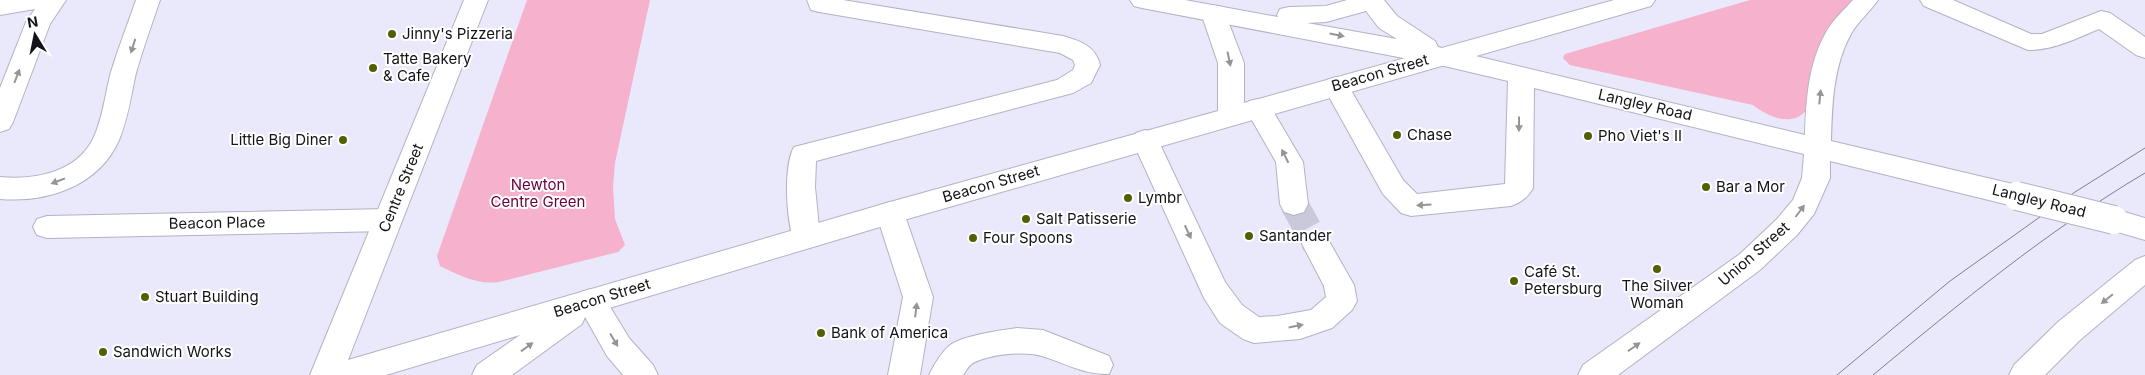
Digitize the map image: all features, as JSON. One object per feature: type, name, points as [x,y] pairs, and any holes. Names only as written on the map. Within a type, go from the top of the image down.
[{"type":"street","points":[[0,7],[39,0]]},
{"type":"street","points":[[0,122],[38,22],[54,0]]},
{"type":"street","points":[[0,188],[20,189],[53,183],[81,169],[97,154],[110,130],[126,68],[148,0]]},
{"type":"street","name":"Centre Street","points":[[326,375],[476,0]]},
{"type":"street","points":[[806,237],[801,187],[803,154],[912,128],[1064,87],[1079,79],[1088,68],[1087,61],[1079,51],[1063,45],[819,4],[819,0]]},
{"type":"street","name":"Langley Road","points":[[1142,0],[1440,56],[1817,146],[2145,229]]},
{"type":"street","name":"Beacon Street","points":[[341,375],[806,237],[1643,0]]},
{"type":"street","name":"Union Street","points":[[1594,375],[1750,262],[1786,227],[1804,206],[1813,188],[1816,174],[1822,84],[1827,59],[1841,29],[1866,0]]},
{"type":"street","points":[[1932,0],[2028,42],[2044,42],[2100,20],[2145,49]]},
{"type":"street","points":[[1231,116],[1231,63],[1219,14],[1318,15],[1371,1],[1392,25],[1440,56]]},
{"type":"street","points":[[1336,86],[1393,188],[1410,206],[1511,195],[1519,188],[1521,75]]},
{"type":"street","points":[[1258,108],[1289,162],[1294,204]]},
{"type":"street","points":[[1145,140],[1214,289],[1231,314],[1254,330],[1277,330],[1300,326],[1321,319],[1342,302],[1339,285],[1316,244]]},
{"type":"street","points":[[890,213],[918,297],[904,375]]},
{"type":"street","name":"Beacon Place","points":[[47,227],[388,220]]},
{"type":"street","points":[[2025,375],[2069,331],[2145,268]]},
{"type":"street","points":[[488,375],[590,301],[618,347],[642,375]]},
{"type":"street","points":[[945,375],[961,354],[993,344],[1017,341],[1043,343],[1098,364]]},
{"type":"green space","name":"Newton Centre Green","points":[[527,0],[650,0],[615,163],[613,187],[615,219],[625,245],[618,252],[499,282],[476,281],[440,266],[437,256]]},
{"type":"green space","points":[[1750,0],[1854,0],[1806,111],[1800,116],[1787,119],[1780,118],[1772,116],[1753,105],[1570,65],[1563,58],[1565,54]]},
{"type":"tunnel","points":[[1294,204],[1316,244]]},
{"type":"tram line","points":[[1837,375],[1950,281],[2075,192],[2145,148]]},
{"type":"tram line","points":[[1873,375],[1971,295],[2039,243],[2145,173]]},
{"type":"place","name":"Jinny's Pizzeria","points":[[392,34]]},
{"type":"place","name":"Tatte Bakery & Cafe","points":[[373,68]]},
{"type":"place","name":"Chase","points":[[1397,135]]},
{"type":"place","name":"Pho Viet's II","points":[[1588,136]]},
{"type":"place","name":"Little Big Diner","points":[[343,140]]},
{"type":"place","name":"Bar a Mor","points":[[1706,187]]},
{"type":"place","name":"Lymbr","points":[[1128,198]]},
{"type":"place","name":"Salt Patisserie","points":[[1026,219]]},
{"type":"place","name":"Santander","points":[[1249,236]]},
{"type":"place","name":"Four Spoons","points":[[973,238]]},
{"type":"place","name":"The Silver Woman","points":[[1657,269]]},
{"type":"place","name":"Café St. Petersburg","points":[[1514,281]]},
{"type":"place","name":"Stuart Building","points":[[145,297]]},
{"type":"place","name":"Bank of America","points":[[821,333]]},
{"type":"place","name":"Sandwich Works","points":[[103,352]]}]
